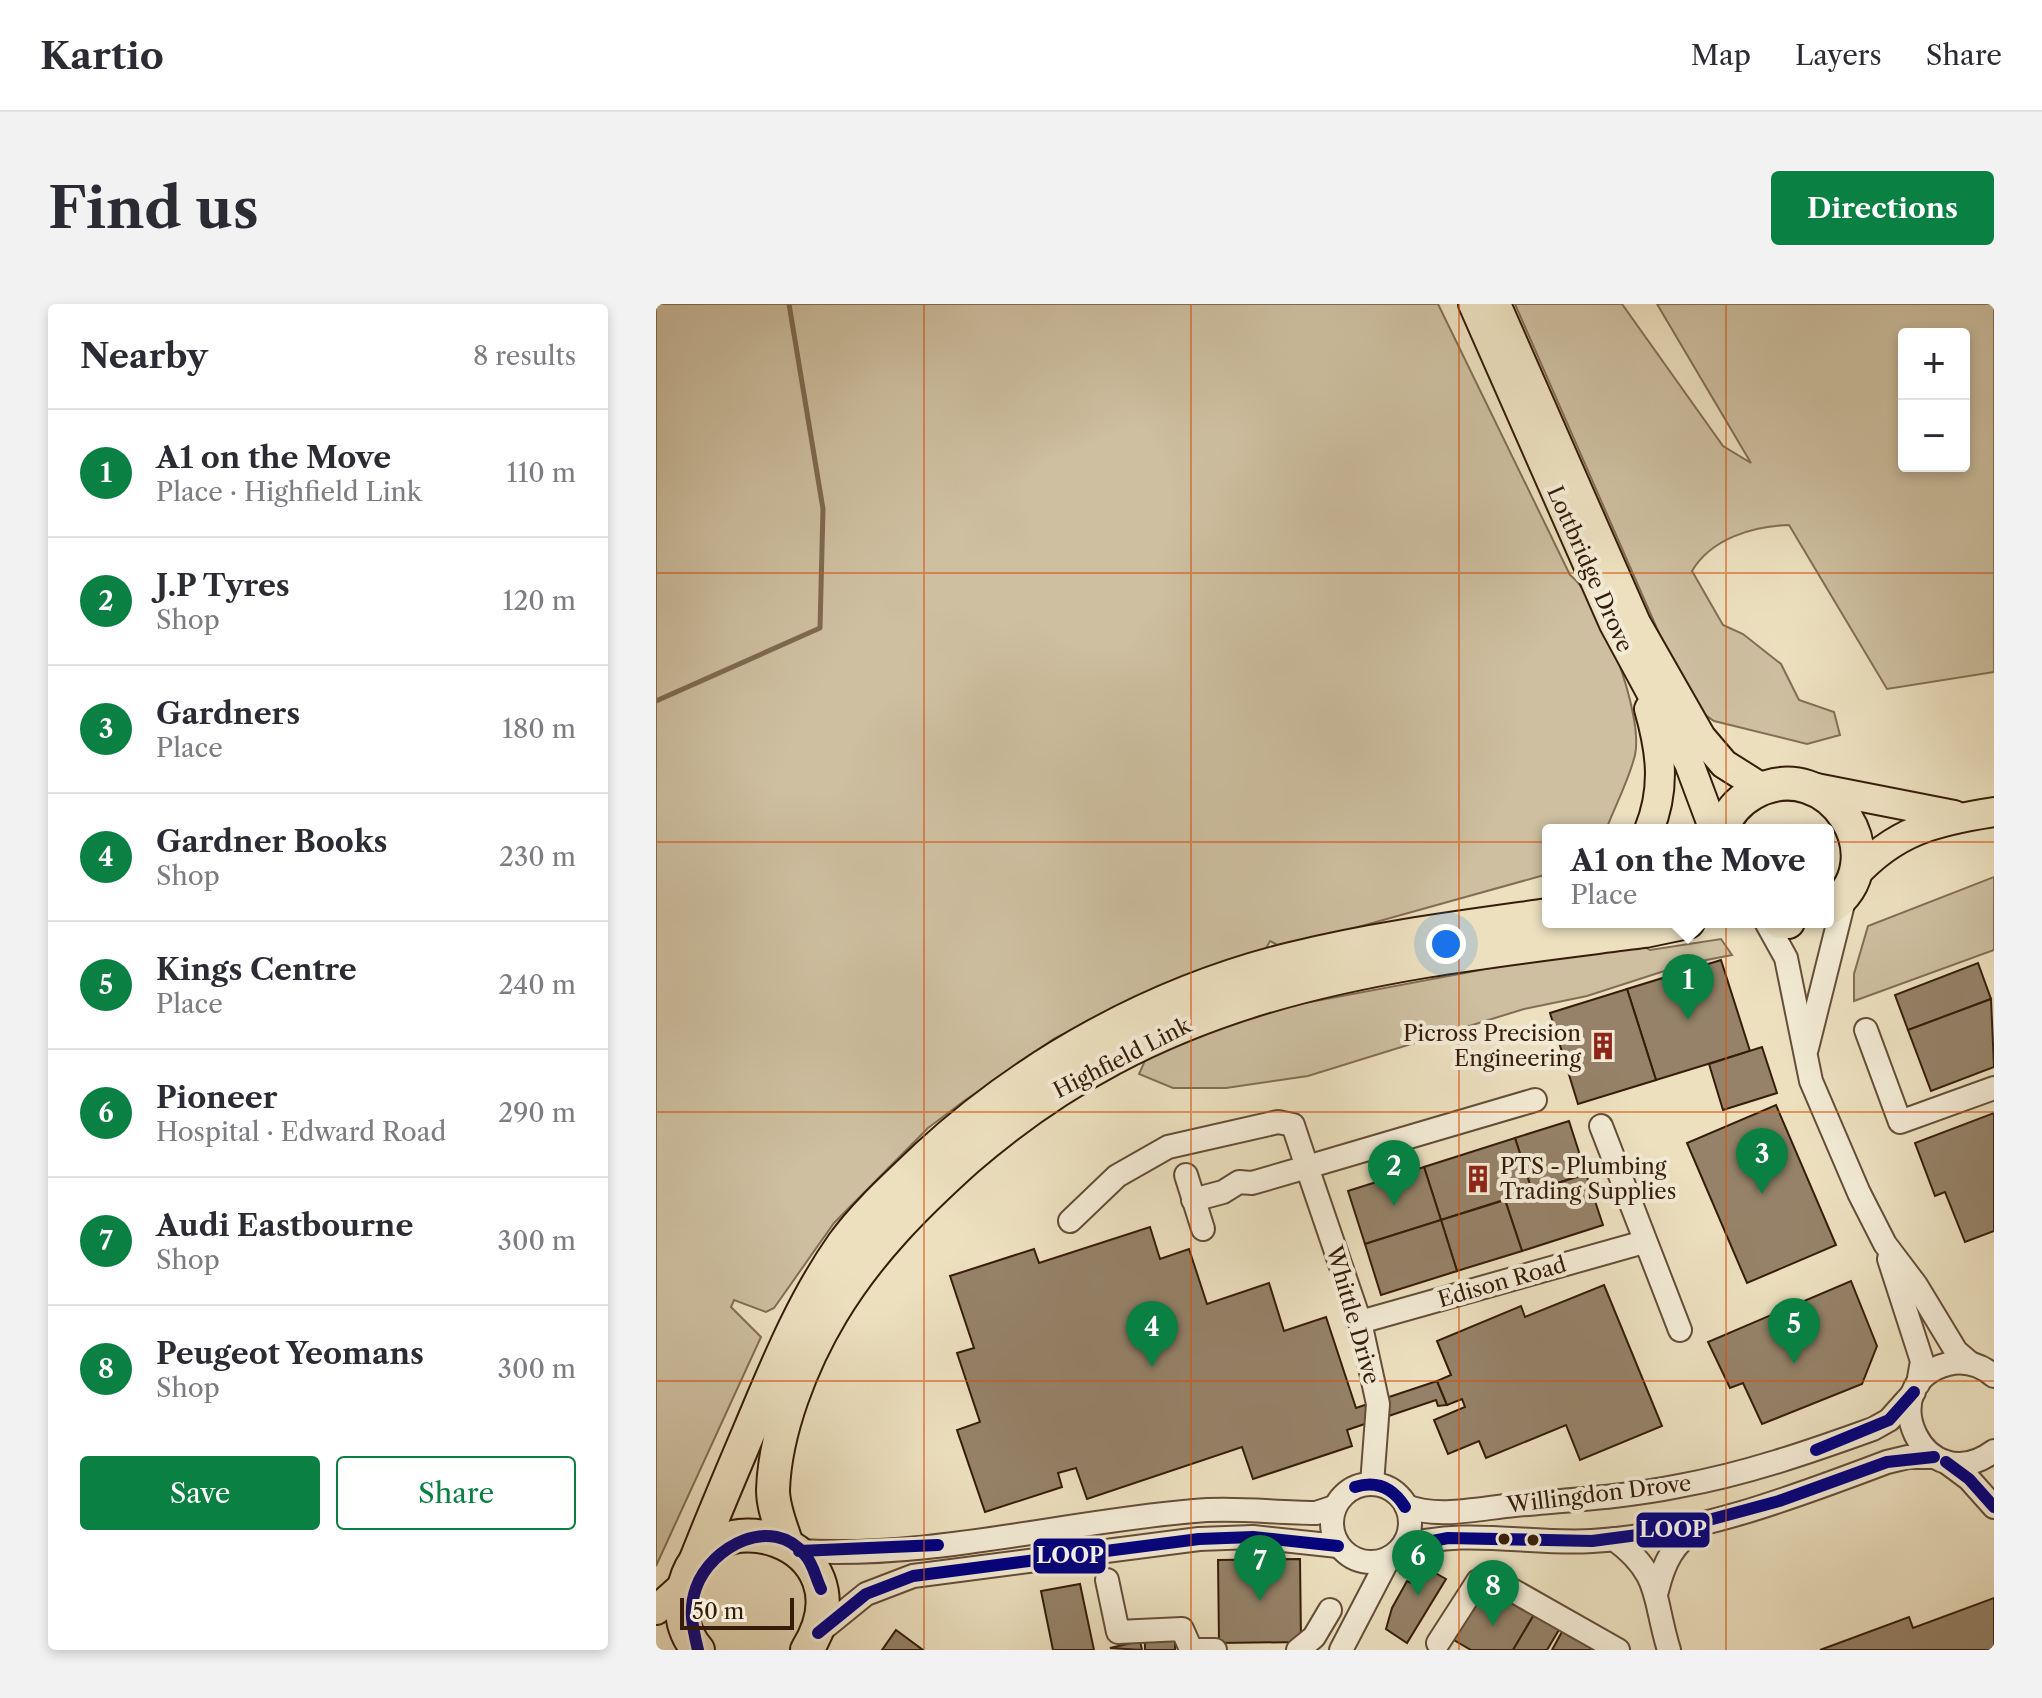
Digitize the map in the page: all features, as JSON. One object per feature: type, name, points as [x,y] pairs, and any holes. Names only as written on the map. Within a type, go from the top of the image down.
[{"type":"highway","points":[[1725,824],[1733,809],[1762,788],[1778,784],[1810,787],[1840,807],[1850,822],[1857,858],[1843,892]]},
{"type":"highway","name":"Highfield Link","points":[[690,1573],[794,1324],[814,1290],[845,1241],[871,1211],[951,1134],[1032,1073],[1103,1031],[1160,1004],[1290,959],[1542,916]]},
{"type":"highway","name":"Highfield Link","points":[[813,1641],[823,1598],[819,1581],[793,1547],[773,1490],[778,1456],[803,1370],[822,1330],[870,1255],[923,1197],[1047,1095],[1146,1041],[1221,1009],[1292,986],[1395,965],[1659,928]]},
{"type":"highway","points":[[698,1650],[684,1625],[681,1605],[690,1573],[710,1548],[747,1534],[767,1535],[793,1547]]},
{"type":"main road","name":"Lottbridge Drove","points":[[1473,304],[1638,673],[1689,763],[1712,824]]},
{"type":"main road","name":"Lottbridge Drove","points":[[1496,304],[1636,623],[1701,737],[1724,764],[1762,788]]},
{"type":"main road","points":[[1638,673],[1661,754],[1661,785],[1651,824]]},
{"type":"main road","points":[[1810,787],[1962,817]]},
{"type":"main road","points":[[1843,892],[1876,851],[1901,835],[1962,817],[1994,812]]},
{"type":"main road","points":[[1490,923],[1542,906]]},
{"type":"main road","points":[[656,1610],[690,1573]]},
{"type":"street","points":[[1806,1053],[1843,892]]},
{"type":"street","points":[[1769,928],[1786,958],[1823,1116],[1885,1244],[1922,1361],[1910,1406],[1914,1436],[1940,1460],[1969,1479],[1994,1507]]},
{"type":"street","points":[[1866,1030],[1900,1122],[1994,1088]]},
{"type":"street","points":[[1193,1200],[1223,1192],[1239,1182],[1252,1183],[1535,1100]]},
{"type":"street","name":"Whittle Drive","points":[[1070,1221],[1117,1176],[1147,1158],[1182,1153],[1206,1140],[1278,1122],[1293,1125],[1314,1163],[1360,1322],[1378,1404],[1372,1484]]},
{"type":"street","points":[[1601,1126],[1680,1330]]},
{"type":"street","points":[[1186,1175],[1203,1229]]},
{"type":"street","name":"Edison Road","points":[[1360,1322],[1644,1242]]},
{"type":"street","points":[[1885,1244],[1916,1285],[1956,1351],[1986,1371]]},
{"type":"street","name":"Willingdon Drove","points":[[1406,1506],[1428,1512],[1474,1509],[1599,1499],[1680,1486],[1760,1467],[1873,1429],[1889,1420],[1916,1388],[1941,1366],[1986,1371]]},
{"type":"street","name":"Willingdon Drove","points":[[1396,1552],[1436,1539],[1614,1539],[1706,1523],[1815,1490],[1908,1457],[1962,1464],[1978,1461],[1994,1451]]},
{"type":"street","points":[[793,1547],[871,1551],[978,1542],[1197,1510],[1316,1513],[1334,1507],[1350,1490],[1372,1484],[1392,1490],[1406,1506],[1410,1527],[1360,1611],[1341,1650]]},
{"type":"street","points":[[1334,1507],[1331,1527],[1359,1583],[1360,1611]]},
{"type":"street","points":[[1657,1591],[1662,1570],[1674,1546],[1706,1523]]},
{"type":"street","points":[[813,1641],[866,1594],[913,1576],[1199,1539],[1253,1537],[1345,1552],[1377,1562],[1396,1552]]},
{"type":"street","points":[[1614,1539],[1636,1555],[1657,1591],[1669,1650]]},
{"type":"street","points":[[1438,1643],[1475,1585],[1487,1577],[1618,1650]]},
{"type":"street","points":[[1107,1580],[1118,1632],[1182,1629],[1190,1649],[1215,1650]]},
{"type":"street","points":[[1298,1650],[1314,1637],[1330,1610]]},
{"type":"shaded area","points":[[656,304],[1438,304],[1570,575],[1594,608],[1618,659],[1633,714],[1635,755],[1609,824],[1542,824],[1542,876],[1283,948],[1270,941],[1264,952],[1168,983],[1055,1038],[928,1128],[834,1223],[774,1308],[766,1312],[734,1300],[731,1307],[761,1337],[656,1566]]},
{"type":"shaded area","points":[[1515,304],[1622,304],[1723,446],[1751,463],[1657,304],[1994,304],[1994,672],[1887,689],[1789,525],[1761,528],[1721,543],[1710,550],[1692,571],[1723,625],[1743,634],[1781,664],[1799,700],[1834,712],[1840,735],[1807,744],[1714,721],[1690,704]]},
{"type":"shaded area","points":[[1994,877],[1994,950],[1854,1001],[1854,974],[1868,926]]},
{"type":"shaded area","points":[[1721,939],[1732,955],[1686,964],[1587,996],[1524,1009],[1308,1076],[1226,1088],[1173,1088],[1139,1074],[1147,1056],[1267,1010],[1635,941],[1650,950]]},
{"type":"building","points":[[1721,960],[1750,1051],[1656,1080],[1627,989]]},
{"type":"building","points":[[1978,963],[1991,999],[1908,1030],[1895,995]]},
{"type":"building","name":"Picross Precision Engineering","points":[[1627,989],[1656,1080],[1578,1104],[1550,1013]]},
{"type":"building","points":[[1991,999],[1994,1067],[1931,1091],[1908,1030]]},
{"type":"building","points":[[1762,1047],[1777,1093],[1723,1110],[1709,1064]]},
{"type":"building","points":[[1776,1105],[1836,1245],[1747,1283],[1687,1143]]},
{"type":"building","points":[[1994,1113],[1994,1231],[1965,1242],[1945,1192],[1935,1196],[1915,1143]]},
{"type":"building","points":[[1569,1121],[1586,1174],[1532,1191],[1515,1138]]},
{"type":"building","name":"PTS - Plumbing Trading Supplies","points":[[1515,1138],[1532,1191],[1441,1220],[1424,1167]]},
{"type":"building","points":[[1424,1167],[1441,1220],[1365,1244],[1348,1191]]},
{"type":"building","points":[[1586,1174],[1603,1225],[1522,1251],[1505,1200]]},
{"type":"building","points":[[1505,1200],[1522,1251],[1457,1271],[1441,1220]]},
{"type":"building","points":[[1441,1220],[1457,1271],[1381,1295],[1365,1244]]},
{"type":"building","points":[[1150,1227],[1160,1259],[1189,1249],[1207,1304],[1269,1283],[1284,1331],[1326,1317],[1356,1408],[1437,1381],[1447,1405],[1438,1406],[1436,1400],[1347,1430],[1352,1446],[1253,1479],[1242,1447],[1087,1499],[1076,1468],[1058,1473],[1062,1487],[985,1512],[957,1430],[980,1422],[957,1353],[974,1348],[950,1276],[1034,1249],[1039,1263]]},
{"type":"building","points":[[1851,1281],[1877,1346],[1862,1384],[1762,1424],[1743,1383],[1730,1388],[1708,1342]]},
{"type":"building","points":[[1604,1285],[1662,1426],[1580,1460],[1566,1425],[1486,1458],[1479,1441],[1448,1454],[1434,1420],[1465,1407],[1462,1399],[1447,1405],[1437,1381],[1451,1375],[1437,1341],[1521,1306],[1525,1317]]},
{"type":"building","points":[[1300,1559],[1301,1642],[1219,1643],[1218,1560]]},
{"type":"building","points":[[1423,1566],[1446,1579],[1407,1643],[1386,1629],[1392,1608],[1407,1581],[1411,1583]]},
{"type":"building","points":[[1485,1583],[1535,1613],[1513,1650],[1471,1650],[1452,1639]]},
{"type":"building","points":[[1080,1584],[1094,1650],[1053,1650],[1041,1591]]},
{"type":"building","points":[[1994,1598],[1994,1650],[1820,1650],[1909,1617],[1913,1628]]},
{"type":"building","points":[[1535,1613],[1560,1628],[1547,1650],[1513,1650]]},
{"type":"building","points":[[896,1630],[923,1650],[882,1650]]},
{"type":"building","points":[[1563,1630],[1595,1649],[1595,1650],[1552,1650]]},
{"type":"building","points":[[1175,1639],[1175,1650],[1145,1650],[1145,1641]]},
{"type":"building","points":[[1140,1641],[1142,1650],[1110,1648]]},
{"type":"waterway","points":[[656,701],[820,628],[823,509],[789,304]]},
{"type":"transit line","name":"LOOP","points":[[1816,1450],[1889,1420],[1914,1392]]},
{"type":"transit line","name":"LOOP","points":[[1402,1547],[1448,1538],[1592,1541],[1668,1531],[1779,1501],[1887,1462],[1934,1457]]},
{"type":"transit line","name":"LOOP","points":[[1946,1462],[1969,1479],[1994,1507]]},
{"type":"transit line","name":"LOOP","points":[[1355,1487],[1370,1484],[1384,1487],[1405,1507]]},
{"type":"transit line","name":"LOOP","points":[[698,1650],[692,1612],[696,1588],[715,1559],[744,1540],[760,1536],[776,1537],[791,1543],[808,1558],[821,1589]]},
{"type":"transit line","name":"LOOP","points":[[818,1633],[866,1594],[913,1576],[1199,1539],[1253,1537],[1338,1546]]},
{"type":"transit line","name":"LOOP","points":[[799,1551],[938,1545]]},
{"type":"place","name":"A1 on the Move","points":[[1688,1020]]},
{"type":"place","name":"Picross Precision Engineering","points":[[1603,1046]]},
{"type":"place","name":"PTS - Plumbing Trading Supplies","points":[[1478,1179]]},
{"type":"place","name":"Gardners","points":[[1762,1194]]},
{"type":"place","name":"J.P Tyres","points":[[1394,1206]]},
{"type":"place","name":"Kings Centre","points":[[1794,1364]]},
{"type":"place","name":"Gardner Books","points":[[1152,1367]]},
{"type":"place","name":"Pioneer","points":[[1418,1596]]},
{"type":"place","name":"Audi Eastbourne","points":[[1260,1601]]},
{"type":"place","name":"Peugeot Yeomans","points":[[1493,1626]]}]
